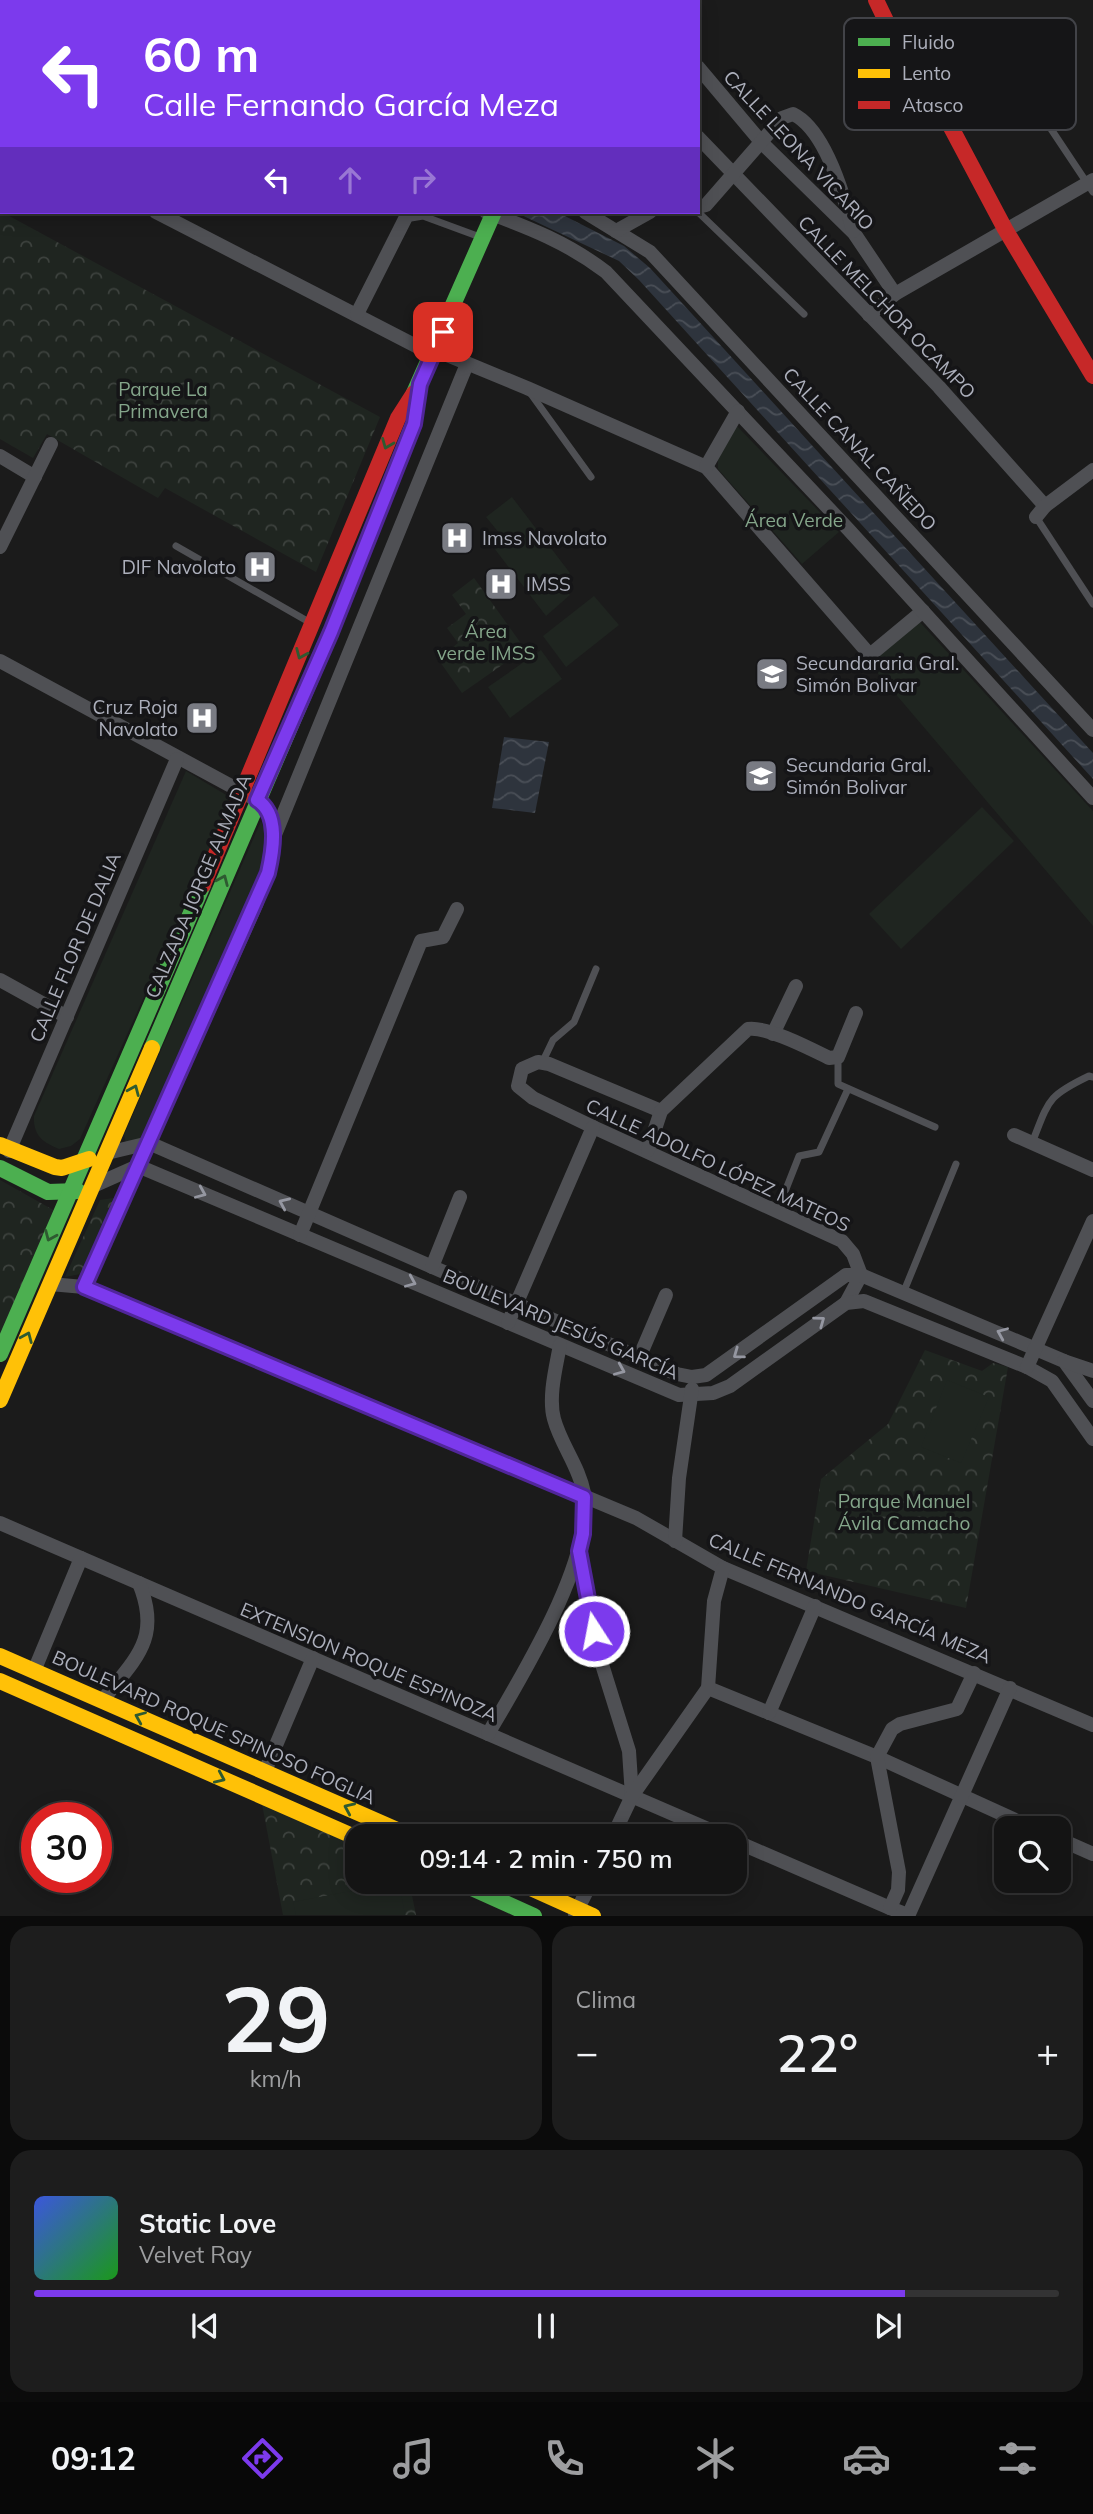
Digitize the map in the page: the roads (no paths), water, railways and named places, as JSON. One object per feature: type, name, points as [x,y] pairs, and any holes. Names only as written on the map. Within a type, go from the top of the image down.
[{"type":"street","points":[[456,0],[465,0]]},
{"type":"street","points":[[877,0],[885,18]]},
{"type":"street","name":"CALLE LEONA VICARIO","points":[[700,69],[762,143],[853,233],[895,294]]},
{"type":"street","points":[[700,208],[733,176],[788,113],[797,116],[813,133],[841,187],[853,233]]},
{"type":"street","points":[[952,130],[1005,229],[1093,376]]},
{"type":"street","name":"CALLE MELCHOR OCAMPO","points":[[700,139],[939,387],[1041,511]]},
{"type":"street","points":[[869,315],[895,294],[1005,229],[1091,185]]},
{"type":"street","points":[[160,214],[418,347],[435,350],[527,388],[706,467],[870,655],[923,611]]},
{"type":"street","name":"CALZADA JORGE ALMADA","points":[[0,1354],[243,792],[398,418],[420,384],[483,238],[490,214]]},
{"type":"street","points":[[493,214],[548,235],[580,252],[606,272],[738,411],[1093,798]]},
{"type":"street","name":"CALLE CANAL CAÑEDO","points":[[588,214],[650,252],[1093,730]]},
{"type":"street","points":[[617,231],[647,214]]},
{"type":"street","points":[[357,314],[405,219]]},
{"type":"street","points":[[84,1287],[256,905],[268,873],[273,838],[467,364]]},
{"type":"street","name":"CALZADA JORGE ALMADA","points":[[0,1400],[3,1383],[93,1186],[331,632],[414,424],[420,384]]},
{"type":"street","points":[[706,467],[738,411]]},
{"type":"street","points":[[0,547],[51,444]]},
{"type":"street","points":[[0,456],[35,477]]},
{"type":"street","points":[[1041,511],[1093,471]]},
{"type":"street","points":[[0,661],[265,805],[273,838]]},
{"type":"street","name":"CALLE FLOR DE DALIA","points":[[5,1148],[66,1017],[177,759]]},
{"type":"street","points":[[300,1235],[384,1026],[422,940],[443,937],[457,909]]},
{"type":"street","points":[[0,980],[66,1017]]},
{"type":"street","points":[[773,1034],[796,986]]},
{"type":"street","points":[[648,1150],[661,1111],[748,1029],[754,1028],[773,1034],[829,1058],[838,1057],[856,1013]]},
{"type":"street","points":[[542,1063],[661,1111]]},
{"type":"street","name":"CALLE ADOLFO LÓPEZ MATEOS","points":[[542,1063],[529,1064],[522,1069],[518,1086],[533,1098],[842,1241],[853,1254],[861,1275]]},
{"type":"street","points":[[508,1323],[593,1127]]},
{"type":"street","points":[[1014,1135],[1093,1170]]},
{"type":"street","points":[[5,1148],[55,1167],[149,1143]]},
{"type":"street","name":"BOULEVARD JESÚS GARCÍA","points":[[149,1143],[639,1358],[677,1374],[692,1377],[706,1375],[721,1366],[846,1275],[861,1275]]},
{"type":"street","points":[[0,1168],[40,1189],[67,1196],[138,1166]]},
{"type":"street","name":"BOULEVARD JESÚS GARCÍA","points":[[138,1166],[679,1395],[713,1393],[730,1386],[846,1303]]},
{"type":"street","points":[[432,1267],[460,1197]]},
{"type":"street","points":[[1027,1367],[1093,1221]]},
{"type":"street","points":[[846,1303],[861,1275],[1093,1371]]},
{"type":"street","name":"CALLE FERNANDO GARCÍA MEZA","points":[[50,1284],[84,1287],[636,1518],[723,1568],[1093,1725]]},
{"type":"street","points":[[639,1358],[666,1295]]},
{"type":"street","points":[[846,1303],[864,1301],[1027,1367],[1052,1381],[1093,1439]]},
{"type":"street","points":[[488,1734],[547,1626],[579,1551],[583,1534],[584,1497],[579,1469],[554,1419],[554,1376],[560,1345]]},
{"type":"street","points":[[1064,1361],[1093,1401]]},
{"type":"street","points":[[676,1541],[679,1478],[692,1377]]},
{"type":"street","name":"EXTENSION ROQUE ESPINOZA","points":[[0,1523],[696,1824]]},
{"type":"street","points":[[579,1551],[600,1658],[629,1751],[632,1796]]},
{"type":"street","points":[[34,1671],[81,1558]]},
{"type":"street","points":[[619,1824],[632,1796],[708,1688],[714,1601],[723,1568]]},
{"type":"street","points":[[102,1701],[147,1637],[149,1608],[139,1583]]},
{"type":"street","points":[[769,1713],[815,1606]]},
{"type":"street","name":"BOULEVARD ROQUE SPINOSO FOGLIA","points":[[0,1656],[384,1824]]},
{"type":"street","points":[[265,1771],[313,1658]]},
{"type":"street","points":[[890,1908],[898,1890],[899,1872],[877,1756],[892,1729],[900,1724],[957,1709],[974,1673]]},
{"type":"street","points":[[0,1681],[345,1833]]},
{"type":"street","points":[[708,1688],[877,1756],[1005,1816]]},
{"type":"street","points":[[747,1846],[908,1916],[1010,1688]]},
{"type":"street","points":[[1071,1844],[1093,1854]]},
{"type":"street","points":[[485,1894],[534,1916]]},
{"type":"street","points":[[542,1894],[582,1913],[588,1894]]},
{"type":"lane","points":[[1052,130],[1091,185]]},
{"type":"lane","points":[[700,211],[804,314]]},
{"type":"lane","points":[[405,219],[423,216],[483,238]]},
{"type":"lane","points":[[527,388],[591,477]]},
{"type":"lane","name":"CALLE MELCHOR OCAMPO","points":[[1041,511],[1093,604]]},
{"type":"lane","points":[[176,546],[331,632]]},
{"type":"lane","points":[[542,1063],[553,1040],[574,1022],[596,969]]},
{"type":"lane","points":[[838,1057],[838,1084],[935,1128]]},
{"type":"lane","points":[[1031,1143],[1047,1104],[1055,1092],[1093,1077]]},
{"type":"lane","points":[[777,1212],[799,1156],[819,1152],[848,1089]]},
{"type":"lane","points":[[904,1291],[956,1164]]},
{"type":"water","points":[[519,214],[561,214],[624,246],[650,268],[1093,753],[1093,779],[639,280],[619,261]]},
{"type":"water","points":[[504,737],[549,742],[535,813],[492,808]]},
{"type":"place","name":"Imss Navolato","points":[[457,538]]},
{"type":"place","name":"DIF Navolato","points":[[260,567]]},
{"type":"place","name":"IMSS","points":[[501,584]]},
{"type":"place","name":"Secundararia Gral. Simón Bolivar","points":[[772,674]]},
{"type":"place","name":"Cruz Roja Navolato","points":[[202,718]]},
{"type":"place","name":"Secundaria Gral. Simón Bolivar","points":[[761,776]]},
{"type":"park label","name":"Parque La Primavera","points":[[163,400]]},
{"type":"park label","name":"Área Verde","points":[[794,520]]},
{"type":"park label","name":"Área verde IMSS","points":[[486,642]]},
{"type":"park label","name":"Parque Manuel Ávila Camacho","points":[[904,1512]]}]
